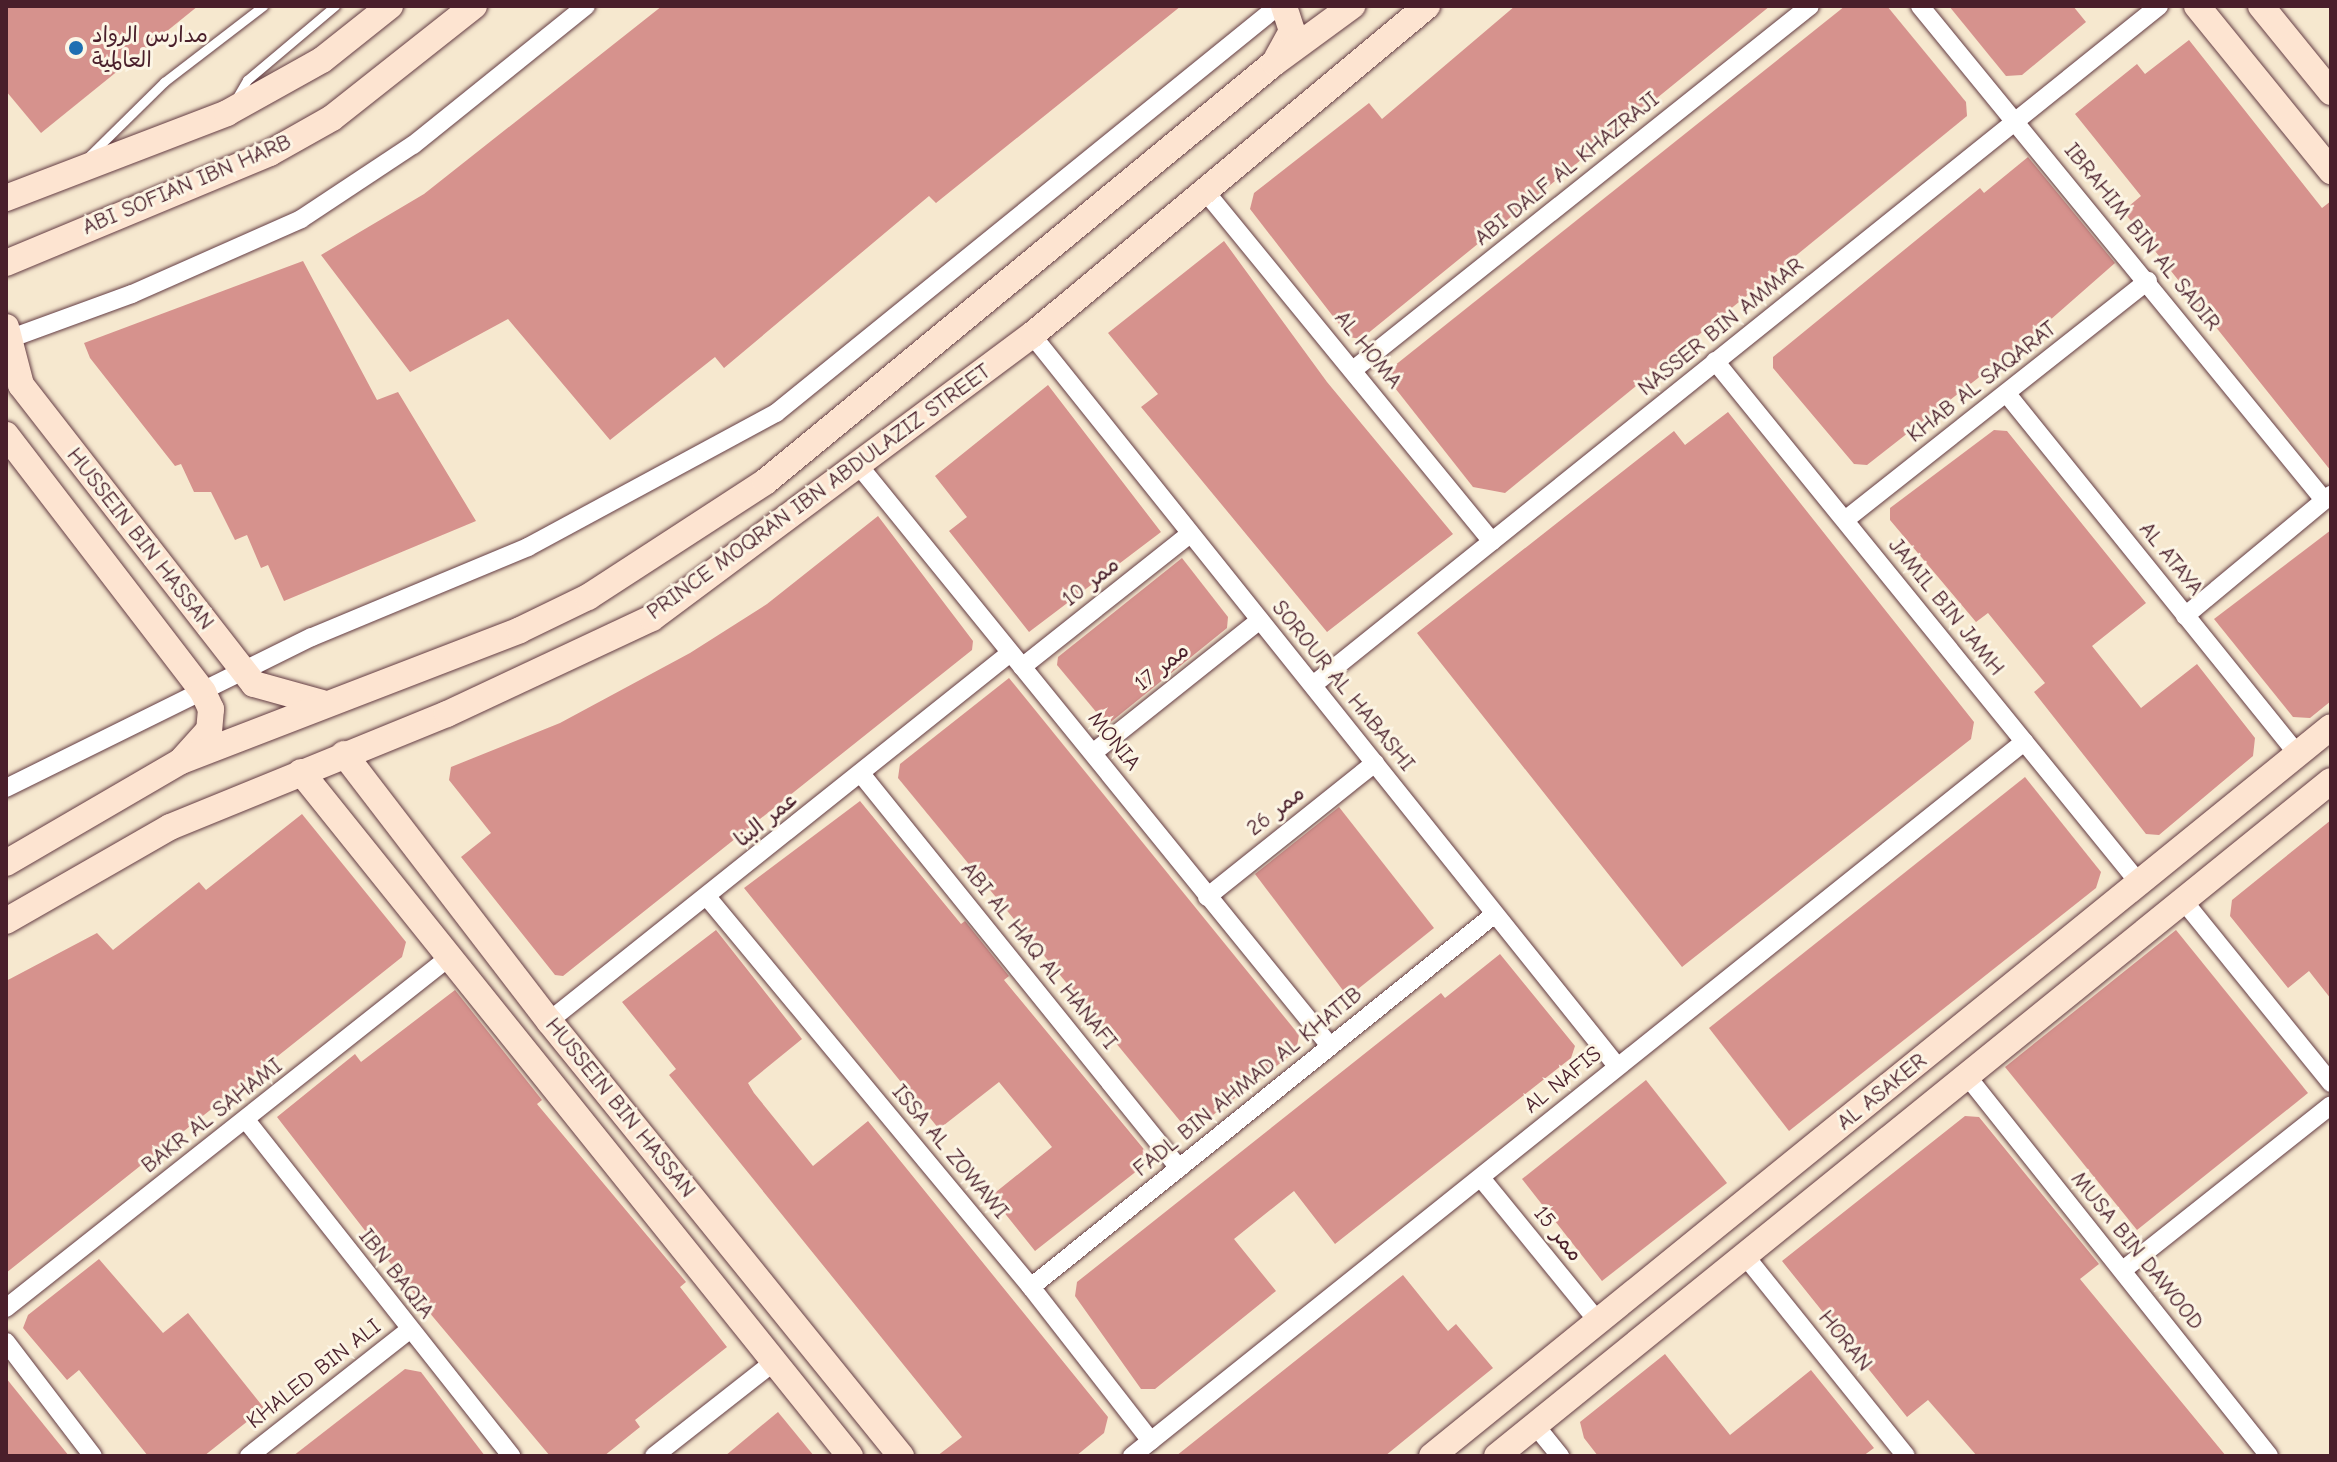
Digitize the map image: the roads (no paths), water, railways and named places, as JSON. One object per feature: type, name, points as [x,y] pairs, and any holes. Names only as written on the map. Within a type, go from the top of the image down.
[{"type":"street","points":[[8,194],[65,179],[227,113],[322,60],[390,6]]},
{"type":"street","name":"ABI SOFIAN IBN HARB","points":[[6,263],[270,153],[332,118],[443,16],[474,6]]},
{"type":"street","points":[[7,335],[132,294],[301,219],[413,145],[586,6]]},
{"type":"street","points":[[6,788],[243,670],[528,547],[776,413],[1278,6]]},
{"type":"street","points":[[1274,63],[1292,31],[1284,6]]},
{"type":"street","name":"PRINCE MOQRAN IBN ABDULAZIZ STREET","points":[[6,863],[181,761],[322,703],[509,635],[588,597],[765,482],[1274,63],[1352,6]]},
{"type":"street","name":"PRINCE MOQRAN IBN ABDULAZIZ STREET","points":[[6,921],[170,827],[528,676],[652,618],[860,467],[1032,335],[1427,6]]},
{"type":"street","name":"ABI DALF AL KHAZRAJI","points":[[1353,370],[1810,6]]},
{"type":"street","name":"IBRAHIM BIN AL SADIR","points":[[1920,6],[2327,497]]},
{"type":"street","name":"NASSER BIN AMMAR","points":[[1313,685],[2159,6]]},
{"type":"street","points":[[2197,6],[2331,171]]},
{"type":"street","points":[[2261,6],[2331,92]]},
{"type":"street","name":"AL HOMA","points":[[1205,191],[1492,542]]},
{"type":"street","name":"KHAB AL SAQARAT","points":[[1845,520],[2148,281]]},
{"type":"street","name":"HUSSEIN BIN HASSAN","points":[[7,335],[21,385],[254,684],[322,703]]},
{"type":"street","name":"SOROUR AL HABASHI","points":[[1032,335],[1617,1066]]},
{"type":"street","name":"JAMIL BIN JAMH","points":[[1715,361],[2139,883]]},
{"type":"street","name":"AL ATAYA","points":[[2007,394],[2297,754]]},
{"type":"street","name":"HUSSEIN BIN HASSAN","points":[[6,435],[203,692],[211,709],[209,730],[181,761]]},
{"type":"street","name":"MONIA","points":[[860,467],[1330,1046]]},
{"type":"street","points":[[2185,616],[2327,497]]},
{"type":"street","name":"ممر 10","points":[[1016,660],[1190,534]]},
{"type":"street","name":"ممر 17","points":[[1094,752],[1260,620]]},
{"type":"street","points":[[509,635],[528,676]]},
{"type":"street","name":"عمر البنا","points":[[549,1021],[862,775],[1016,660]]},
{"type":"street","name":"AL ASAKER","points":[[1432,1456],[2331,727]]},
{"type":"street","name":"AL NAFIS","points":[[1132,1456],[2024,742]]},
{"type":"street","name":"HUSSEIN BIN HASSAN","points":[[344,754],[549,1021],[901,1456]]},
{"type":"street","name":"ممر 26","points":[[1207,897],[1375,763]]},
{"type":"street","name":"HUSSEIN BIN HASSAN","points":[[301,772],[447,959],[850,1456]]},
{"type":"street","name":"ABI AL HAQ AL HANAFI","points":[[862,775],[1179,1168]]},
{"type":"street","name":"AL ASAKER","points":[[1497,1456],[2331,781]]},
{"type":"street","name":"ISSA AL ZOWAWI","points":[[708,898],[1031,1287],[1151,1441]]},
{"type":"street","points":[[2182,899],[2331,1083]]},
{"type":"street","name":"FADL BIN AHMAD AL KHATIB","points":[[1031,1287],[1495,914]]},
{"type":"street","name":"BAKR AL SAHAMI","points":[[6,1308],[447,959]]},
{"type":"street","name":"MUSA BIN DAWOOD","points":[[1967,1076],[2269,1456]]},
{"type":"street","points":[[2123,1270],[2331,1105]]},
{"type":"street","name":"IBN BAQIA","points":[[246,1120],[511,1456]]},
{"type":"street","name":"ممر 15","points":[[1481,1178],[1597,1320]]},
{"type":"street","points":[[1776,1178],[1801,1210]]},
{"type":"street","name":"HORAN","points":[[1746,1257],[1906,1456]]},
{"type":"street","name":"KHALED BIN ALI","points":[[249,1456],[409,1330]]},
{"type":"street","points":[[6,1342],[93,1456]]},
{"type":"street","points":[[654,1456],[774,1362]]},
{"type":"street","points":[[1535,1425],[1560,1456]]},
{"type":"lane","points":[[65,179],[164,82],[263,6]]},
{"type":"lane","points":[[227,113],[247,80],[335,6]]},
{"type":"place","name":"مدارس الرواد العالمية","points":[[76,48]]}]
